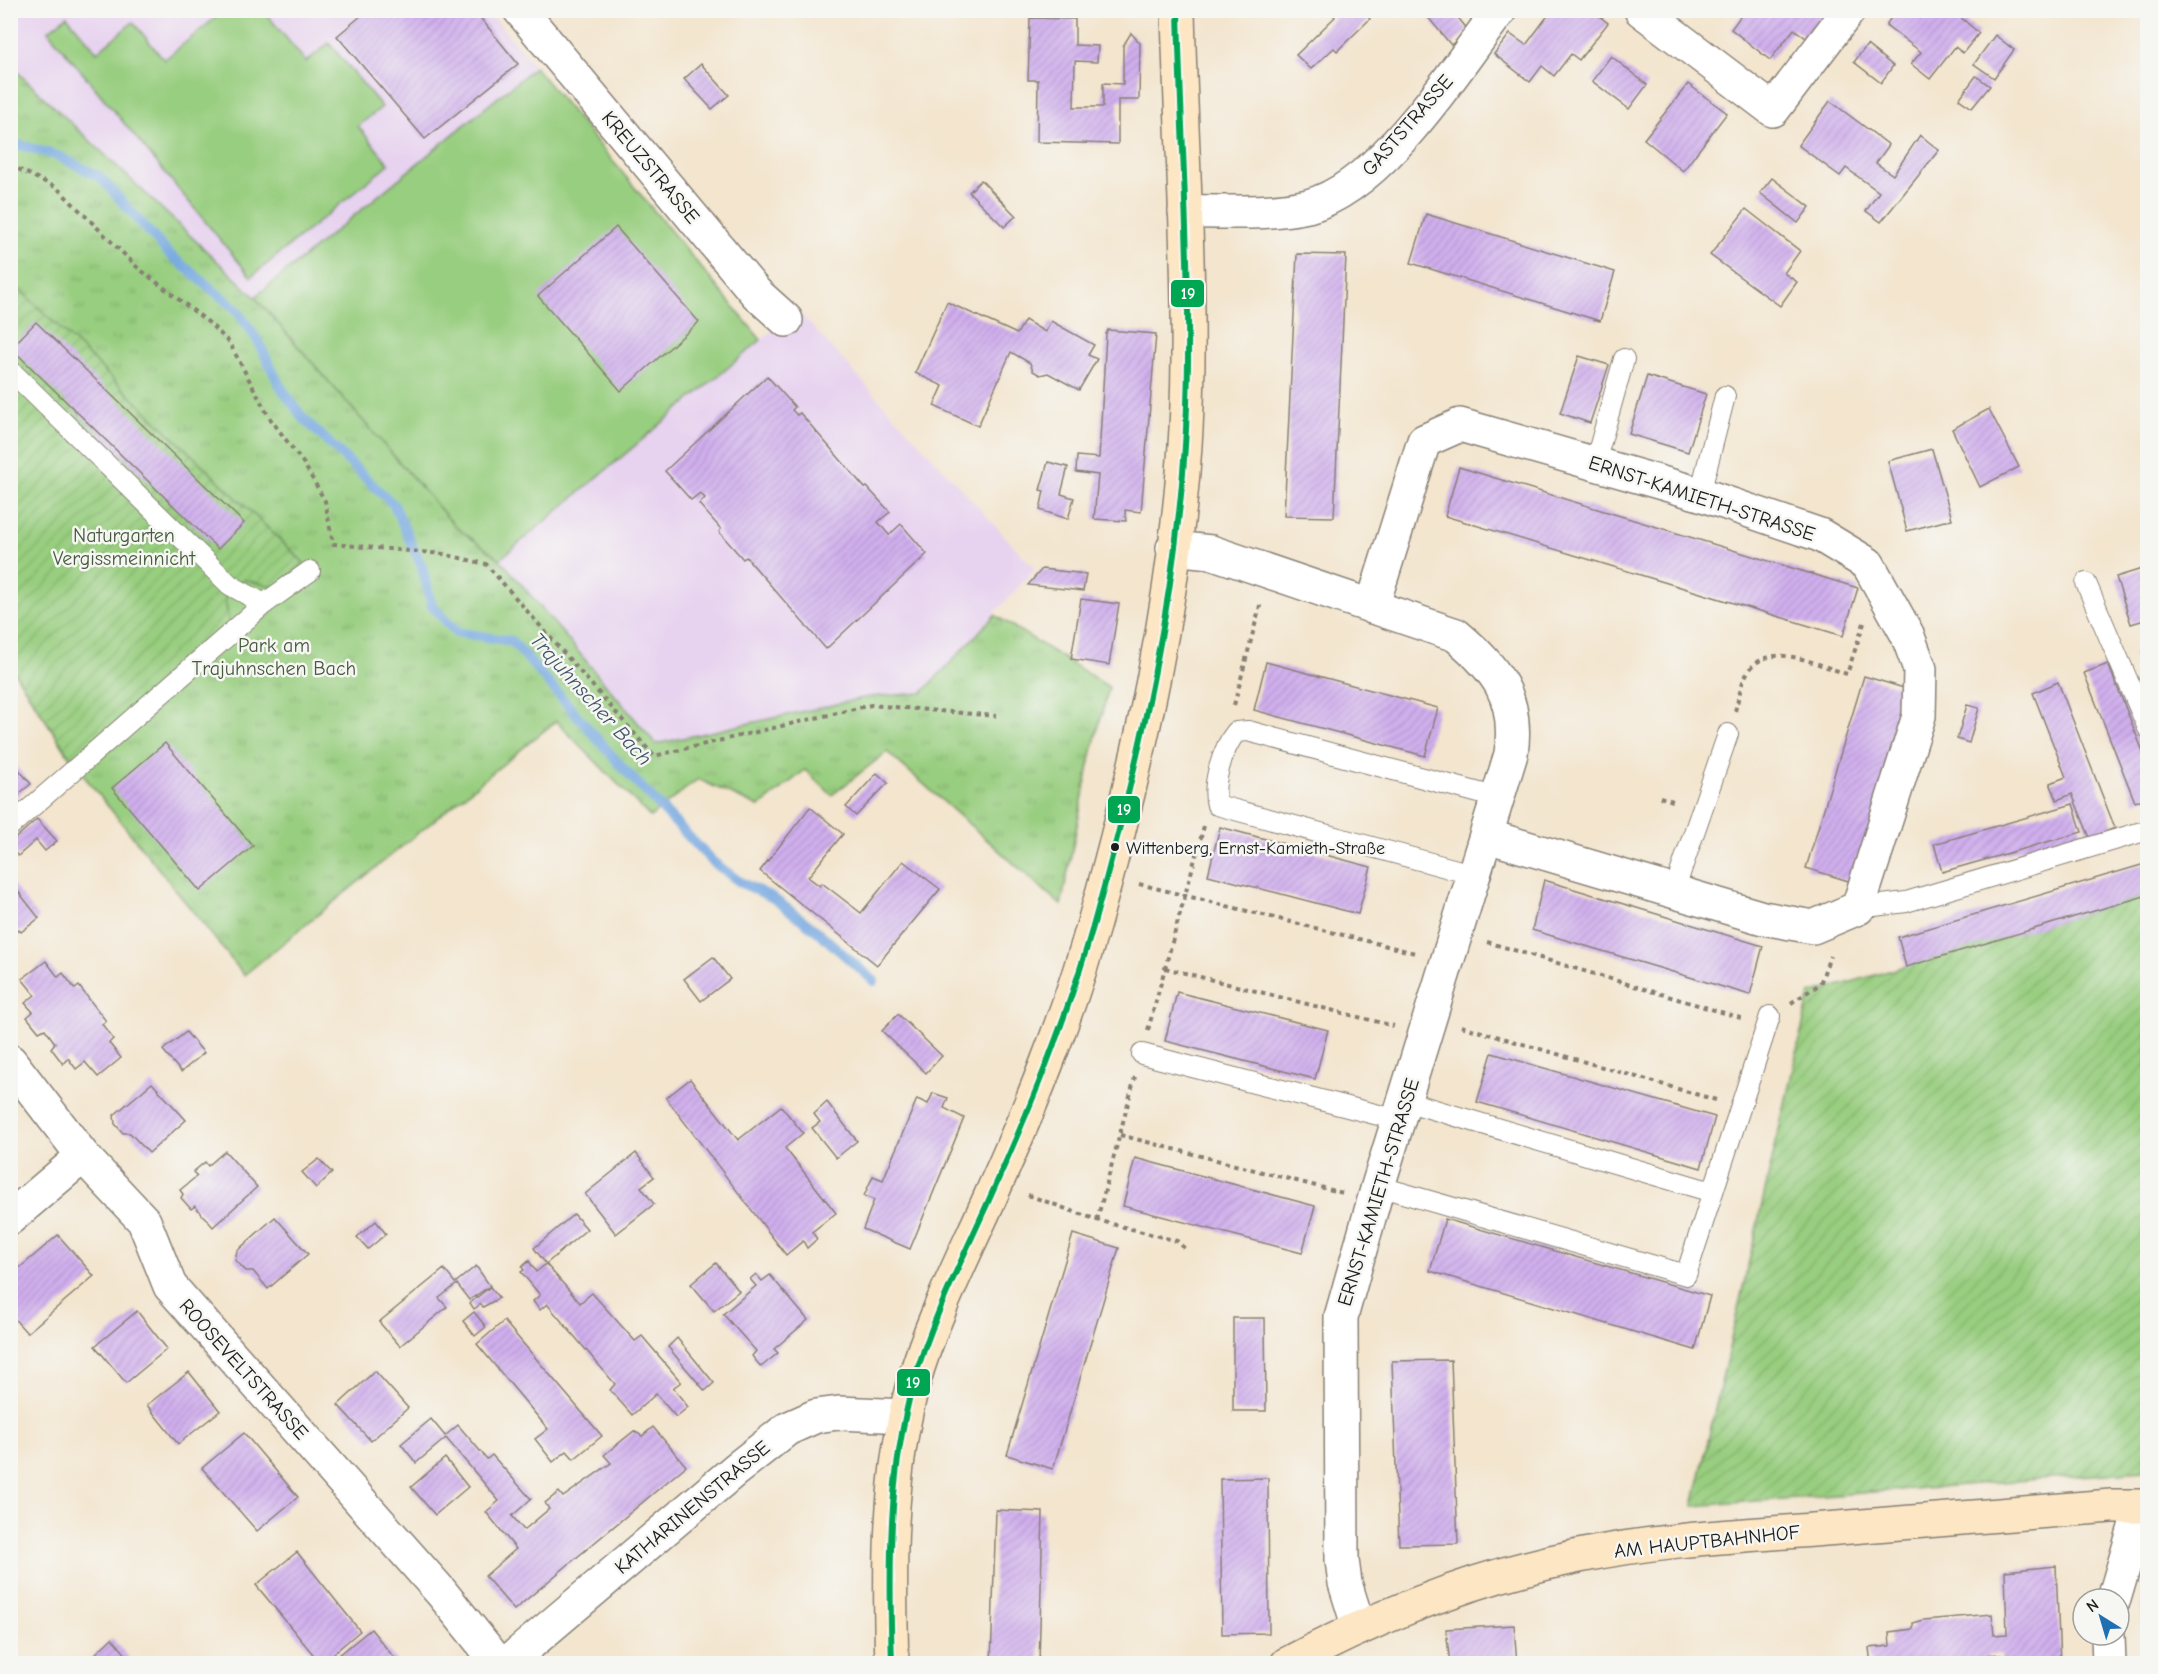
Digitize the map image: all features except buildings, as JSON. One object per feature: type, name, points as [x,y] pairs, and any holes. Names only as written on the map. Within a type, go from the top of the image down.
[{"type":"street","name":"KREUZSTRASSE","points":[[520,10],[756,293],[786,320]]},
{"type":"street","points":[[892,1664],[890,1548],[893,1495],[905,1416],[921,1358],[934,1324],[996,1184],[1064,1017],[1107,877],[1153,677],[1173,548],[1186,435],[1188,388],[1178,10]]},
{"type":"street","name":"GASTSTRASSE","points":[[1185,212],[1281,210],[1334,197],[1353,185],[1375,168],[1412,125],[1500,10]]},
{"type":"street","points":[[1641,10],[1773,110],[1849,10]]},
{"type":"street","name":"ERNST-KAMIETH-STRASSE","points":[[1372,607],[1424,441],[1460,425],[1700,494],[1820,535],[1868,564],[1907,634],[1920,669],[1919,716],[1847,912]]},
{"type":"street","name":"ERNST-KAMIETH-STRASSE","points":[[1173,548],[1211,552],[1456,635],[1487,662],[1507,694],[1515,727],[1511,754],[1487,836],[1376,1193],[1341,1317],[1342,1560],[1345,1583],[1359,1628]]},
{"type":"street","points":[[1487,836],[1763,918],[1813,927],[1847,912]]},
{"type":"street","name":"ROOSEVELTSTRASSE","points":[[10,1061],[83,1156],[144,1221],[170,1286],[441,1592],[499,1664]]},
{"type":"street","points":[[10,1218],[83,1156]]},
{"type":"street","name":"KATHARINENSTRASSE","points":[[506,1664],[735,1470],[787,1430],[816,1416],[839,1413],[905,1416]]},
{"type":"street","points":[[2118,1587],[2145,1502]]},
{"type":"street","name":"AM HAUPTBAHNHOF","points":[[1287,1664],[1359,1628],[1413,1605],[1486,1580],[1578,1556],[1628,1547],[2145,1502]]},
{"type":"street","points":[[2108,1647],[2109,1664]]},
{"type":"lane","points":[[1595,463],[1624,359]]},
{"type":"lane","points":[[12,372],[230,585],[264,604]]},
{"type":"lane","points":[[1700,494],[1725,396]]},
{"type":"lane","points":[[10,826],[264,604],[310,571]]},
{"type":"lane","points":[[2086,583],[2148,728]]},
{"type":"lane","points":[[1475,875],[1227,810],[1217,805],[1214,794],[1229,740],[1236,732],[1248,731],[1498,798]]},
{"type":"lane","points":[[1674,891],[1728,734]]},
{"type":"lane","points":[[1847,912],[1906,902],[2148,830]]},
{"type":"lane","points":[[1376,1193],[1686,1275],[1739,1106],[1769,1021]]},
{"type":"lane","points":[[1142,1054],[1401,1111],[1712,1192]]},
{"type":"path","points":[[10,165],[57,188],[137,267],[208,322],[229,342],[269,417],[304,464],[325,501],[333,544],[443,554],[486,564],[654,756],[871,705],[996,716]]},
{"type":"path","points":[[1236,732],[1231,717],[1268,572]]},
{"type":"path","points":[[1728,734],[1745,678],[1759,661],[1782,653],[1847,674],[1877,581]]},
{"type":"path","points":[[1097,1220],[1207,816],[1217,805]]},
{"type":"path","points":[[1107,877],[1185,895],[1453,947],[1769,1021],[1820,984],[1847,912]]},
{"type":"path","points":[[1165,968],[1428,1026],[1739,1106]]},
{"type":"path","points":[[1120,1135],[1376,1193]]},
{"type":"path","points":[[996,1184],[1097,1220],[1177,1241],[1185,1249]]},
{"type":"shaded area","points":[[10,11],[488,11],[535,67],[255,297],[11,65]]},
{"type":"shaded area","points":[[797,310],[1035,569],[922,693],[868,697],[656,744],[500,559]]},
{"type":"shaded area","points":[[2141,1540],[2147,1542],[2147,1663],[2143,1663]]},
{"type":"green space","points":[[225,10],[264,11],[306,62],[329,43],[382,107],[358,126],[389,164],[251,277],[48,31],[67,16],[97,52],[133,22],[164,60]]},
{"type":"green space","name":"Park am Trajuhnschen Bach","points":[[10,65],[255,297],[456,527],[500,559],[656,744],[868,697],[922,693],[995,615],[1109,687],[1092,751],[1061,905],[887,752],[832,795],[805,770],[759,807],[698,779],[650,817],[556,721],[244,975],[75,765],[11,667]]},
{"type":"green space","points":[[535,67],[761,340],[500,559],[456,527],[255,297]]},
{"type":"green space","name":"Naturgarten Vergissmeinnicht","points":[[10,280],[304,563],[276,587],[244,580],[230,585],[225,600],[230,627],[75,765],[11,667]]},
{"type":"green space","points":[[2147,895],[2148,1454],[2143,1471],[1693,1506],[1810,994]]},
{"type":"waterway","name":"Trajuhnscher Bach","points":[[10,142],[58,156],[100,177],[168,253],[236,309],[258,341],[280,386],[303,418],[394,505],[422,567],[432,606],[456,632],[512,641],[622,767],[713,862],[740,882],[773,898],[817,931],[874,981]]},
{"type":"transit line","name":"19","points":[[892,1664],[890,1593],[892,1522],[899,1453],[913,1384],[938,1315],[1018,1134],[1072,994],[1111,863],[1141,740],[1165,616],[1181,491],[1188,377],[1187,272],[1178,10]]},
{"type":"place","name":"Wittenberg, Ernst-Kamieth-Straße","points":[[1115,847]]}]
